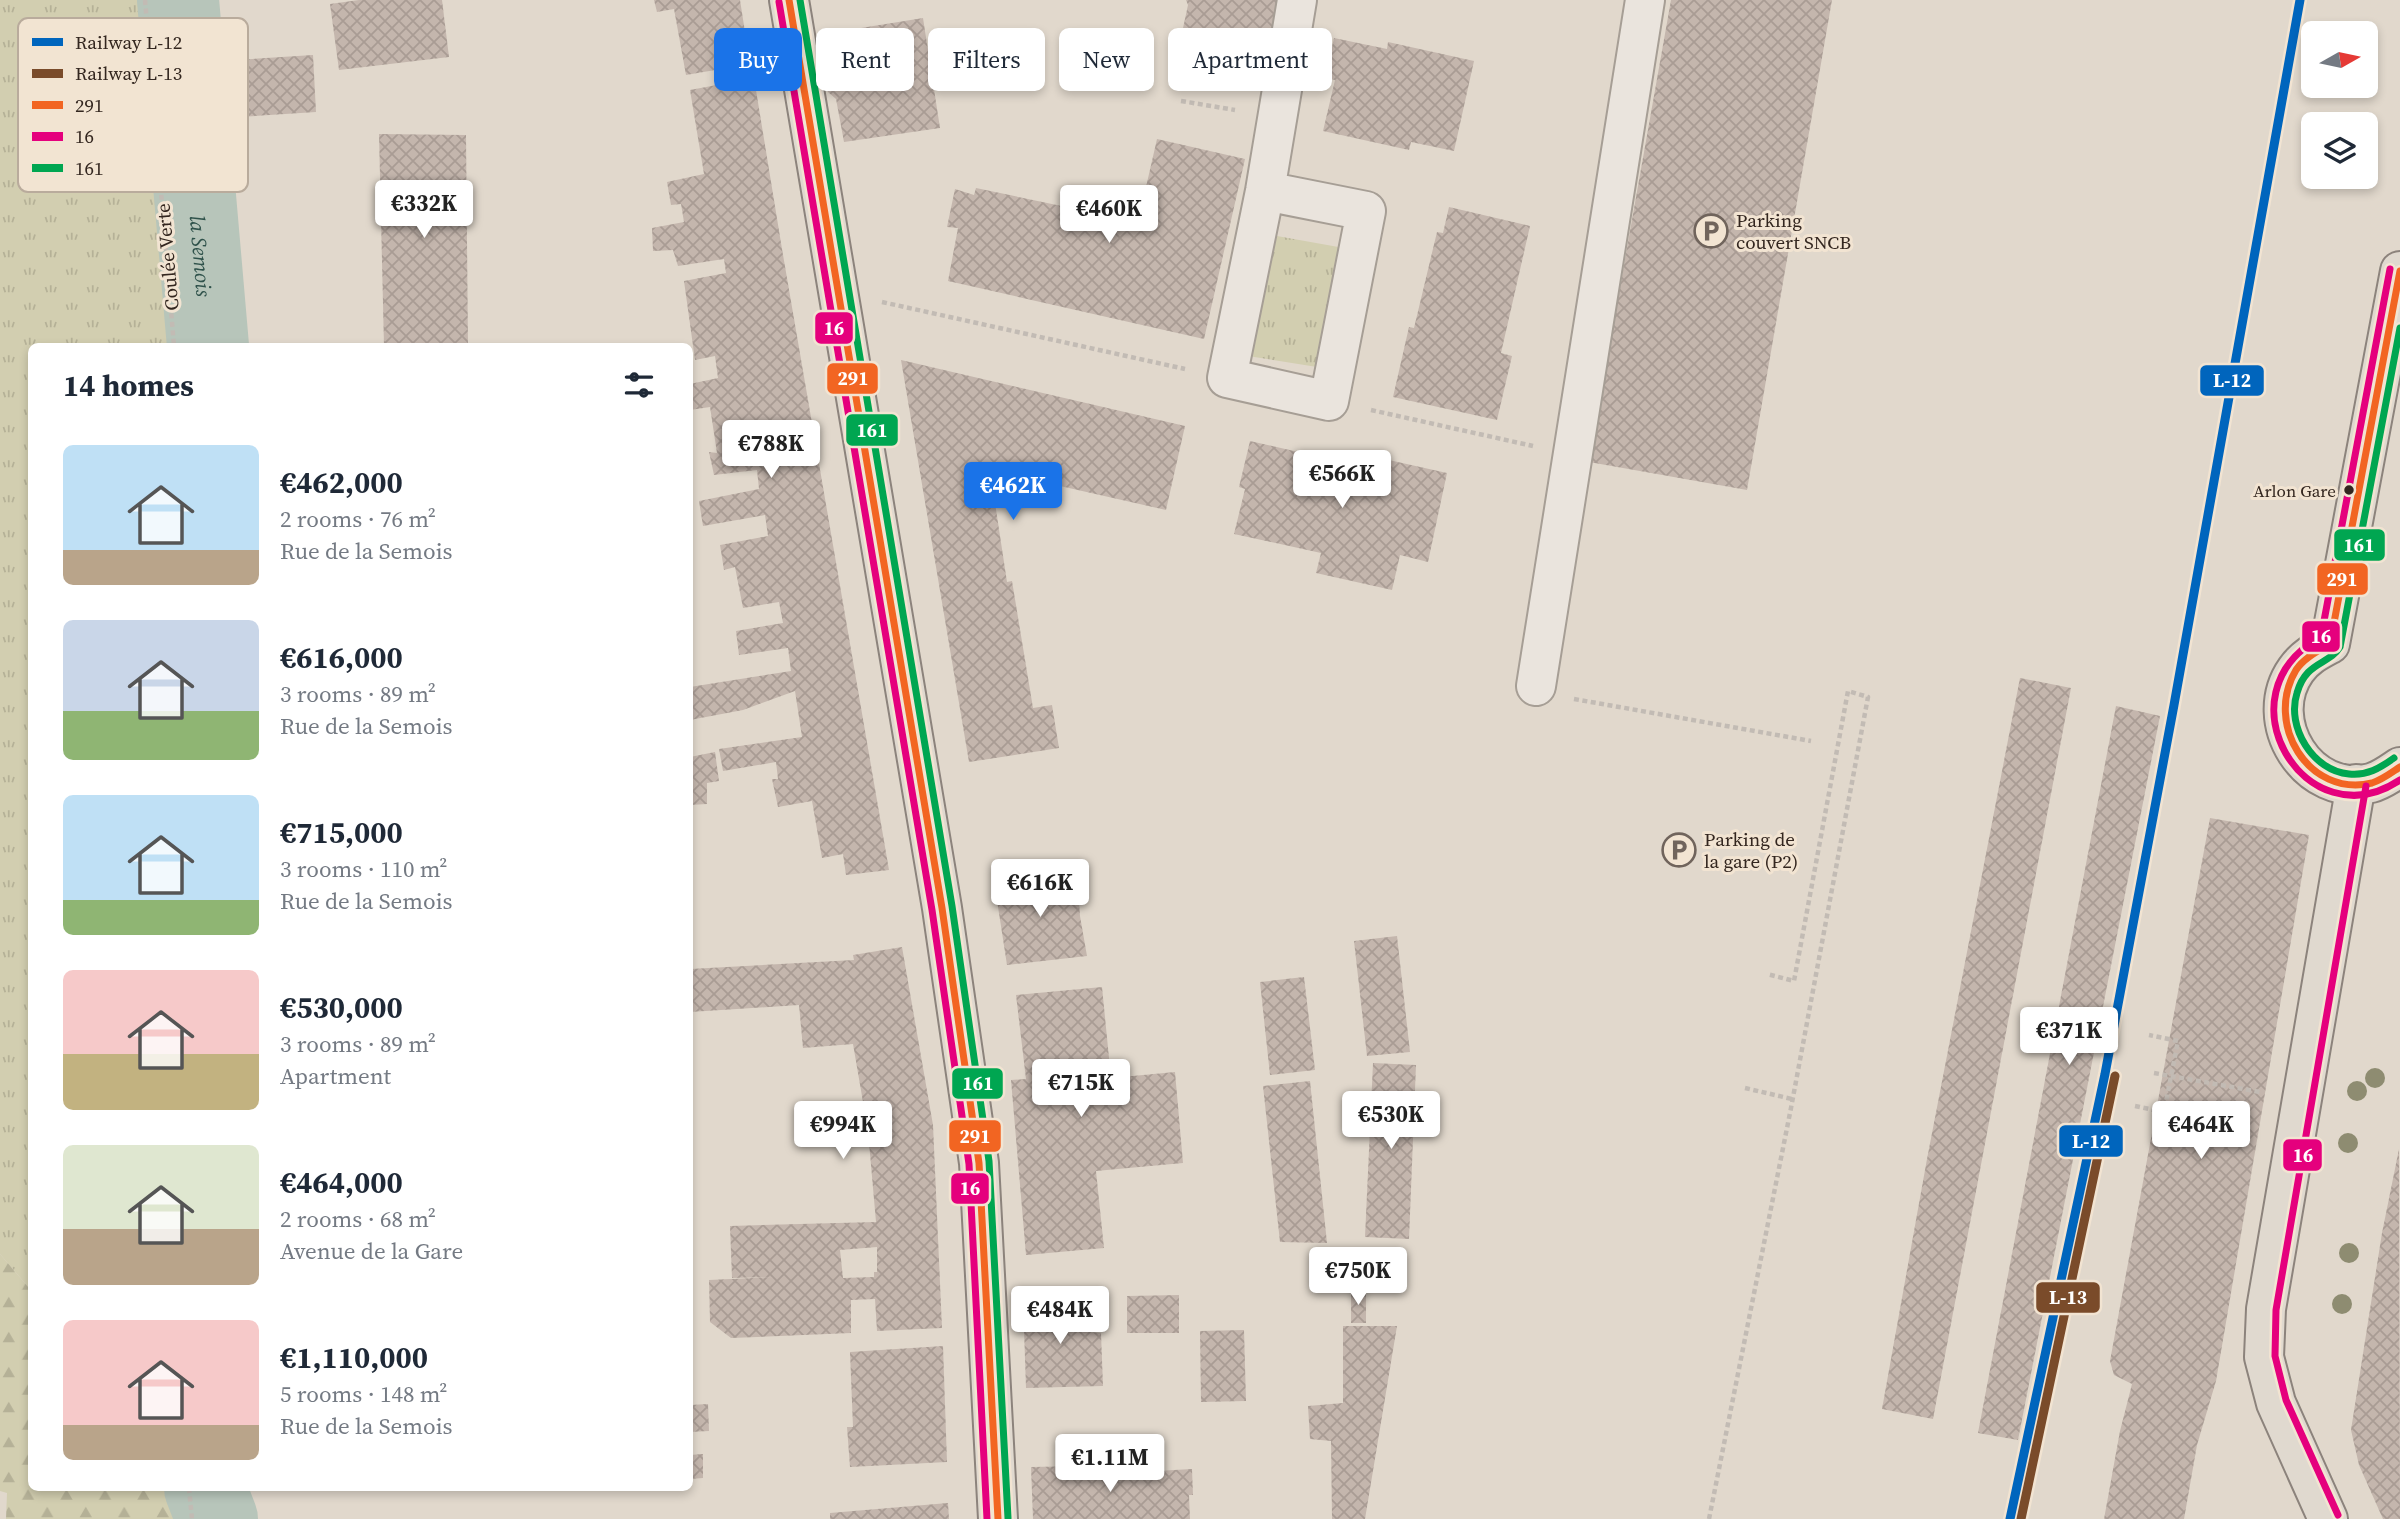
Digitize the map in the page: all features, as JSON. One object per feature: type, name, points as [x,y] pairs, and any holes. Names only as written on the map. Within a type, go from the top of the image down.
[{"type":"main road","points":[[789,0],[942,908],[979,1163],[998,1519]]},
{"type":"main road","points":[[2400,271],[2330,644],[2311,654],[2296,669],[2286,689],[2283,710],[2285,732],[2294,751],[2309,767],[2327,779],[2356,784],[2371,783],[2400,767]]},
{"type":"main road","points":[[2328,1519],[2281,1415],[2264,1357],[2266,1309],[2356,784]]},
{"type":"lane","points":[[1265,191],[1366,211],[1329,401],[1227,378],[1265,191],[1297,0]]},
{"type":"lane","points":[[1550,691],[1645,0]]},
{"type":"path","name":"Coulée Verte","points":[[145,0],[146,18]]},
{"type":"path","points":[[1181,101],[1277,117]]},
{"type":"path","name":"Coulée Verte","points":[[161,192],[174,343]]},
{"type":"path","points":[[838,292],[1227,378]]},
{"type":"path","points":[[1329,401],[1534,446]]},
{"type":"path","points":[[1550,691],[1811,741]]},
{"type":"path","points":[[1709,1519],[1793,1099],[1868,697],[1848,691],[1794,981],[1767,974]]},
{"type":"path","points":[[2135,1107],[2164,1112],[2178,1041],[2149,1035]]},
{"type":"path","points":[[2154,1073],[2265,1093]]},
{"type":"path","points":[[1745,1088],[1793,1099]]},
{"type":"path","points":[[189,1491],[192,1519]]},
{"type":"green space","points":[[0,0],[145,0],[147,18],[18,18],[18,192],[161,192],[174,343],[28,343],[28,1287],[0,1254]]},
{"type":"green space","points":[[1277,236],[1344,248],[1317,367],[1248,356]]},
{"type":"green space","points":[[0,1254],[28,1287],[28,1491],[169,1491],[182,1519],[6,1519],[7,1493],[0,1491]]},
{"type":"green space","points":[[169,1491],[189,1491],[192,1519],[182,1519]]},
{"type":"building","points":[[359,0],[442,0],[449,57],[339,70],[330,4]]},
{"type":"building","points":[[654,0],[740,0],[744,28],[714,28],[714,70],[686,75],[674,9],[657,12]]},
{"type":"building","points":[[1186,0],[1280,0],[1273,28],[1183,28],[1188,5]]},
{"type":"building","name":"Parking couvert SNCB","points":[[1671,0],[1832,0],[1747,490],[1589,462]]},
{"type":"building","points":[[923,18],[928,50],[928,91],[934,91],[940,128],[844,142],[836,99],[828,91],[914,91],[914,28],[861,28]]},
{"type":"building","points":[[1334,38],[1387,49],[1388,42],[1474,61],[1454,151],[1411,142],[1409,150],[1323,131],[1335,80],[1332,79]]},
{"type":"building","points":[[313,55],[316,112],[248,116],[248,59]]},
{"type":"building","points":[[714,86],[714,91],[756,91],[889,870],[846,875],[843,854],[822,858],[812,801],[778,807],[772,779],[778,779],[776,762],[723,771],[719,749],[802,737],[795,691],[743,710],[693,719],[693,687],[791,671],[788,648],[739,655],[736,631],[783,623],[779,602],[743,608],[735,567],[724,570],[720,545],[768,536],[765,515],[703,526],[699,501],[759,489],[757,470],[714,475],[709,452],[717,453],[710,407],[693,410],[693,383],[718,378],[715,356],[695,360],[684,281],[726,273],[724,259],[678,266],[673,250],[653,251],[652,228],[684,222],[681,204],[671,205],[667,182],[704,174],[690,90]]},
{"type":"building","points":[[379,134],[466,135],[468,343],[384,343]]},
{"type":"building","points":[[1157,139],[1245,159],[1204,339],[948,281],[958,228],[947,227],[955,189],[974,195],[976,188],[1138,222]]},
{"type":"building","points":[[1449,207],[1530,226],[1501,353],[1512,356],[1497,420],[1393,397],[1409,327],[1414,328],[1437,232],[1443,233]]},
{"type":"building","points":[[901,360],[1185,426],[1166,510],[990,470],[1007,582],[1012,581],[1033,708],[1052,705],[1059,748],[969,762]]},
{"type":"building","points":[[1250,441],[1342,462],[1344,450],[1447,473],[1428,562],[1400,555],[1392,590],[1316,573],[1321,553],[1234,534],[1245,489],[1239,487]]},
{"type":"building","points":[[2020,678],[2071,688],[1933,1419],[1882,1409],[1927,1159]]},
{"type":"building","points":[[2116,706],[2160,716],[2018,1440],[1978,1433]]},
{"type":"building","points":[[715,752],[719,781],[707,783],[707,804],[693,805],[693,756]]},
{"type":"building","points":[[2210,818],[2309,835],[2216,1381],[2197,1445],[2184,1519],[2104,1519],[2120,1431],[2132,1384],[2114,1375],[2110,1361]]},
{"type":"building","points":[[1077,875],[1087,956],[1007,965],[994,881]]},
{"type":"building","points":[[1397,936],[1410,1052],[1367,1056],[1354,941]]},
{"type":"building","points":[[902,947],[933,1125],[942,1328],[877,1331],[875,1299],[851,1300],[851,1333],[731,1338],[710,1322],[709,1280],[775,1277],[732,1278],[730,1226],[876,1222],[868,1131],[853,1044],[803,1048],[799,1005],[693,1012],[693,969],[854,960],[853,955]],"holes":[[[877,1247],[877,1272],[874,1272],[874,1277],[843,1278],[840,1250]]]},
{"type":"building","points":[[1304,977],[1315,1070],[1270,1075],[1260,982]]},
{"type":"building","points":[[1102,987],[1111,1078],[1175,1072],[1183,1163],[1096,1171],[1104,1248],[1026,1255],[1011,1080],[1026,1079],[1016,995]]},
{"type":"building","points":[[1373,1063],[1416,1065],[1409,1239],[1365,1237]]},
{"type":"building","points":[[1310,1081],[1327,1243],[1280,1242],[1263,1086]]},
{"type":"building","points":[[2399,1149],[2400,1519],[2383,1519],[2359,1465],[2351,1430],[2382,1233]]},
{"type":"building","points":[[1351,1291],[1366,1291],[1366,1323],[1351,1323]]},
{"type":"building","points":[[1179,1295],[1179,1333],[1127,1333],[1127,1296]]},
{"type":"building","points":[[1078,1298],[1078,1331],[1101,1333],[1103,1386],[1026,1388],[1023,1300]]},
{"type":"building","points":[[1343,1326],[1397,1326],[1365,1519],[1332,1519],[1331,1441],[1310,1439],[1308,1406],[1343,1403]]},
{"type":"building","points":[[1244,1330],[1246,1401],[1201,1402],[1200,1331]]},
{"type":"building","points":[[943,1346],[947,1462],[850,1467],[847,1427],[853,1427],[850,1352]]},
{"type":"building","points":[[708,1404],[709,1431],[693,1432],[693,1405]]},
{"type":"building","points":[[703,1454],[703,1478],[693,1479],[693,1455]]},
{"type":"building","points":[[1085,1466],[1085,1475],[1192,1469],[1190,1519],[1033,1519],[1031,1467]]},
{"type":"building","points":[[948,1503],[949,1519],[830,1519],[830,1513]]},
{"type":"waterway","name":"la Semois","points":[[178,0],[180,18]]},
{"type":"waterway","name":"la Semois","points":[[195,192],[208,343]]},
{"type":"waterway","name":"la Semois","points":[[206,1491],[217,1519]]},
{"type":"rail line","name":"L-12","points":[[2010,1519],[2105,1074],[2300,0]]},
{"type":"rail line","name":"L-13","points":[[2021,1519],[2115,1076]]},
{"type":"transit line","name":"291","points":[[789,0],[942,908],[979,1163],[998,1519]]},
{"type":"transit line","name":"161","points":[[800,0],[952,906],[989,1161],[1008,1518]]},
{"type":"transit line","name":"16","points":[[779,2],[932,910],[969,1164],[987,1519]]},
{"type":"transit line","name":"16","points":[[2390,269],[2321,637],[2290,662],[2276,692],[2275,724],[2286,754],[2306,777],[2333,792],[2365,794],[2400,780]]},
{"type":"transit line","name":"291","points":[[2400,271],[2330,644],[2307,658],[2296,670],[2287,691],[2285,712],[2289,733],[2298,752],[2311,768],[2329,779],[2349,785],[2372,783],[2400,767]]},
{"type":"transit line","name":"161","points":[[2394,758],[2378,768],[2356,774],[2336,771],[2324,765],[2305,745],[2299,733],[2295,706],[2297,693],[2306,675],[2340,647],[2400,328]]},
{"type":"transit line","name":"16","points":[[2338,1515],[2286,1400],[2275,1356],[2276,1310],[2366,786]]},
{"type":"place","name":"Parking couvert SNCB","points":[[1711,231]]},
{"type":"place","name":"Arlon Gare","points":[[2349,490]]},
{"type":"place","name":"Parking de la gare (P2)","points":[[1679,850]]}]
